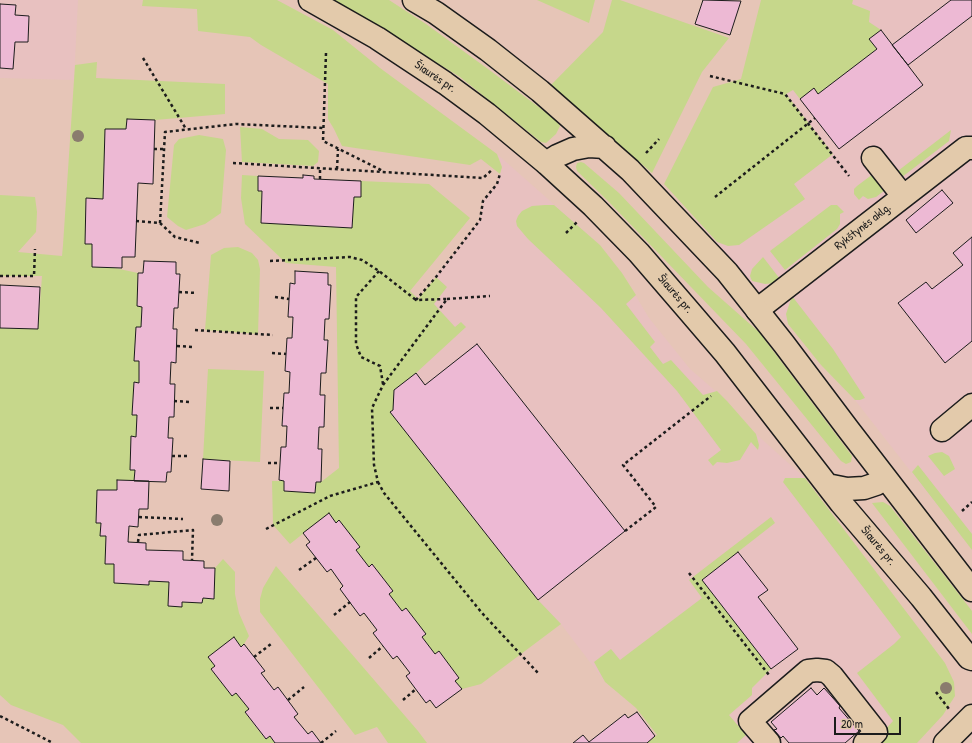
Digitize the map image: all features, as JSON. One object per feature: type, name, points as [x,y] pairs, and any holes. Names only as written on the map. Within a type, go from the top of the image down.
[{"type":"main road","name":"Šiaurės pr.","points":[[310,0],[377,38],[445,83],[487,114],[546,163],[593,206],[639,253],[690,311],[735,366],[827,485],[921,597],[969,658],[972,659]]},
{"type":"main road","points":[[414,0],[436,13],[488,50],[540,91],[605,147],[630,170],[721,266],[784,344],[972,590]]},
{"type":"main road","points":[[546,163],[573,149],[589,146],[605,147]]},
{"type":"main road","name":"Rykštynės aklg.","points":[[757,310],[966,148],[972,148]]},
{"type":"main road","points":[[873,158],[903,196]]},
{"type":"main road","points":[[942,430],[972,405]]},
{"type":"main road","points":[[827,485],[847,489],[864,488],[876,484],[885,478]]},
{"type":"main road","points":[[769,743],[750,721],[808,671],[817,670],[826,671],[832,676],[876,732],[865,743]]},
{"type":"main road","points":[[945,743],[972,716]]},
{"type":"path","points":[[326,52],[323,141],[386,172]]},
{"type":"path","points":[[143,58],[186,130]]},
{"type":"path","points":[[710,76],[785,94],[850,176]]},
{"type":"path","points":[[715,198],[815,118]]},
{"type":"path","points":[[160,223],[165,132],[236,124],[323,128]]},
{"type":"path","points":[[154,149],[164,149]]},
{"type":"path","points":[[337,169],[338,149]]},
{"type":"path","points":[[234,163],[484,178],[492,169]]},
{"type":"path","points":[[320,169],[320,179]]},
{"type":"path","points":[[416,300],[436,277],[480,220],[483,201],[497,184],[500,174]]},
{"type":"path","points":[[136,221],[160,223],[175,237],[200,243]]},
{"type":"path","points":[[0,276],[34,276],[35,249]]},
{"type":"path","points":[[270,262],[350,257],[362,260],[379,271],[416,300],[490,296]]},
{"type":"path","points":[[379,271],[356,298],[356,344],[361,357],[380,366],[383,385]]},
{"type":"path","points":[[179,292],[197,293]]},
{"type":"path","points":[[275,298],[289,299]]},
{"type":"path","points":[[447,299],[383,385],[372,408],[374,465],[378,482],[384,493],[482,613],[538,673]]},
{"type":"path","points":[[195,330],[273,334]]},
{"type":"path","points":[[177,346],[194,347]]},
{"type":"path","points":[[272,353],[286,354]]},
{"type":"path","points":[[625,531],[656,507],[623,465],[711,396]]},
{"type":"path","points":[[174,401],[191,402]]},
{"type":"path","points":[[270,408],[283,408]]},
{"type":"path","points":[[172,456],[187,456]]},
{"type":"path","points":[[268,463],[280,463]]},
{"type":"path","points":[[266,529],[330,496],[378,482]]},
{"type":"path","points":[[962,511],[972,502]]},
{"type":"path","points":[[139,517],[183,519]]},
{"type":"path","points":[[138,542],[139,535],[193,530],[192,560]]},
{"type":"path","points":[[299,570],[316,558]]},
{"type":"path","points":[[690,573],[783,692]]},
{"type":"path","points":[[334,615],[350,602]]},
{"type":"path","points":[[254,657],[272,644]]},
{"type":"path","points":[[369,658],[383,646]]},
{"type":"path","points":[[288,700],[304,687]]},
{"type":"path","points":[[403,700],[416,689]]},
{"type":"path","points":[[0,716],[53,743]]},
{"type":"path","points":[[321,743],[336,731]]},
{"type":"shaded area","points":[[0,0],[78,0],[74,80],[0,78]]},
{"type":"shaded area","points":[[820,0],[972,0],[972,550],[855,400],[821,365],[788,324],[664,184]]},
{"type":"shaded area","points":[[497,154],[600,245],[622,273],[649,318],[690,369],[727,401],[756,434],[805,478],[945,663],[954,682],[955,696],[943,715],[917,743],[663,743],[636,708],[605,682],[561,624],[537,623],[384,493],[375,354],[480,220],[483,201],[497,184],[502,167]]},
{"type":"green space","points":[[143,0],[277,0],[333,30],[380,68],[497,154],[502,167],[500,174],[481,159],[470,165],[342,146],[328,119],[328,84],[250,37],[198,31],[197,9],[142,6]]},
{"type":"green space","points":[[334,0],[389,0],[426,24],[556,120],[560,126],[556,134],[546,143],[541,142],[460,77]]},
{"type":"green space","points":[[537,0],[595,0],[589,23]]},
{"type":"green space","points":[[612,0],[620,0],[729,38],[702,72],[652,173],[551,85],[603,32]]},
{"type":"green space","points":[[761,0],[853,0],[852,4],[870,11],[869,22],[881,30],[869,39],[877,49],[818,94],[800,99],[793,90],[786,94],[833,154],[794,184],[805,199],[739,245],[728,246],[717,242],[664,184],[713,87],[741,79]]},
{"type":"green space","points":[[97,62],[96,78],[225,84],[225,114],[155,120],[127,119],[126,129],[105,129],[103,199],[86,198],[85,243],[92,244],[92,267],[110,267],[138,273],[137,306],[142,307],[141,327],[135,361],[139,361],[139,383],[134,383],[132,415],[137,415],[136,437],[131,437],[130,470],[135,470],[134,481],[117,480],[117,490],[97,490],[96,523],[101,523],[100,536],[106,536],[106,564],[114,564],[114,583],[148,585],[149,581],[169,582],[168,606],[181,607],[182,602],[202,603],[203,598],[214,598],[215,568],[223,559],[235,572],[235,594],[239,613],[249,636],[241,647],[234,637],[208,657],[215,666],[211,670],[232,696],[236,693],[249,709],[245,713],[265,739],[270,736],[275,743],[81,743],[63,725],[11,705],[0,695],[0,328],[38,329],[42,276],[0,276],[0,195],[35,197],[37,212],[36,232],[18,252],[62,256],[75,65]]},
{"type":"green space","points":[[240,127],[262,129],[279,139],[308,140],[319,151],[318,162],[313,166],[242,162]]},
{"type":"green space","points":[[951,130],[949,141],[876,197],[868,199],[863,196],[859,200],[854,194],[854,189],[873,174],[881,184]]},
{"type":"green space","points":[[199,135],[223,139],[226,150],[221,213],[205,224],[186,230],[178,226],[167,217],[174,145],[179,139]]},
{"type":"green space","points":[[581,162],[619,193],[708,287],[759,332],[852,456],[851,462],[846,464],[841,461],[746,344],[608,201],[577,171],[577,163]]},
{"type":"green space","points":[[242,175],[258,176],[258,191],[262,191],[261,223],[352,228],[354,197],[361,197],[361,181],[429,184],[470,218],[410,291],[418,299],[436,277],[447,287],[434,304],[455,327],[461,322],[466,327],[416,373],[394,390],[393,410],[390,412],[538,600],[561,624],[481,684],[462,689],[455,681],[459,677],[439,651],[435,654],[422,637],[426,634],[406,608],[402,611],[389,594],[393,591],[373,564],[369,567],[356,550],[360,547],[339,520],[336,523],[329,513],[290,544],[273,525],[272,481],[284,481],[284,491],[315,493],[316,482],[321,482],[339,468],[336,267],[286,263],[245,224],[241,198]]},
{"type":"green space","points":[[554,205],[600,245],[622,273],[636,295],[626,304],[655,342],[650,347],[663,364],[671,360],[703,395],[717,391],[756,434],[759,445],[758,450],[751,442],[740,460],[727,463],[717,462],[713,466],[708,460],[721,450],[677,391],[601,308],[528,239],[517,226],[516,221],[522,211],[532,206]]},
{"type":"green space","points":[[831,205],[837,205],[844,212],[840,214],[840,224],[837,229],[785,270],[770,251]]},
{"type":"green space","points":[[238,247],[252,253],[258,260],[260,269],[258,334],[205,330],[211,255],[224,248]]},
{"type":"green space","points":[[763,257],[780,279],[775,283],[765,284],[752,281],[750,276],[752,269]]},
{"type":"green space","points":[[792,296],[833,349],[865,398],[855,400],[821,365],[788,324],[786,314]]},
{"type":"green space","points":[[208,369],[264,371],[260,462],[203,459]]},
{"type":"green space","points":[[942,452],[949,456],[955,469],[944,476],[928,456]]},
{"type":"green space","points":[[918,465],[972,534],[972,550],[912,472]]},
{"type":"green space","points":[[785,478],[805,478],[945,663],[954,682],[955,696],[943,715],[917,743],[873,743],[893,721],[857,673],[901,637],[783,482]]},
{"type":"green space","points":[[883,502],[890,506],[972,611],[972,634],[872,503]]},
{"type":"green space","points":[[771,517],[775,523],[702,580],[771,669],[752,688],[752,695],[729,715],[746,735],[737,743],[647,743],[657,735],[636,708],[605,682],[594,662],[611,649],[620,660],[702,598],[689,580]]},
{"type":"green space","points":[[276,566],[427,743],[388,743],[377,727],[355,735],[260,612],[260,599],[263,588]]},
{"type":"building","points":[[703,0],[741,1],[730,35],[695,24]]},
{"type":"building","points":[[951,0],[972,0],[972,16],[908,65],[892,45]]},
{"type":"building","points":[[0,4],[16,5],[15,15],[29,16],[28,42],[15,42],[13,69],[0,68]]},
{"type":"building","points":[[881,30],[923,85],[839,149],[800,99],[814,88],[818,94],[877,49],[869,39]]},
{"type":"building","points":[[127,119],[155,120],[153,184],[138,183],[135,257],[122,257],[122,268],[92,267],[92,244],[85,244],[86,198],[103,199],[105,129],[126,129]]},
{"type":"building","points":[[303,175],[314,176],[314,179],[361,181],[361,197],[354,197],[352,228],[261,223],[262,191],[258,191],[258,176],[303,178]]},
{"type":"building","points":[[942,190],[953,203],[916,233],[906,220]]},
{"type":"building","points":[[972,237],[972,341],[945,363],[898,303],[926,282],[932,289],[963,265],[953,253]]},
{"type":"building","points":[[144,261],[176,262],[176,274],[180,274],[178,308],[174,308],[173,329],[177,329],[176,363],[171,362],[170,384],[175,384],[174,417],[169,417],[168,438],[173,438],[171,472],[167,472],[166,482],[134,481],[135,470],[130,470],[131,436],[136,437],[137,415],[132,415],[134,382],[139,383],[139,361],[134,361],[136,327],[141,327],[142,307],[137,306],[138,273],[143,273]]},
{"type":"building","points":[[295,271],[328,273],[328,285],[331,285],[329,319],[325,319],[324,340],[328,340],[326,373],[321,373],[320,395],[325,395],[324,427],[319,427],[318,449],[322,449],[321,482],[316,482],[315,493],[284,491],[284,481],[279,480],[281,447],[286,447],[287,426],[282,426],[284,393],[289,393],[290,372],[285,371],[287,338],[292,338],[293,317],[288,317],[290,283],[295,284]]},
{"type":"building","points":[[0,285],[40,287],[38,329],[0,328]]},
{"type":"building","points":[[477,344],[625,531],[538,600],[390,412],[393,410],[394,390],[416,373],[425,385]]},
{"type":"building","points":[[203,459],[230,461],[229,491],[201,489]]},
{"type":"building","points":[[117,480],[149,481],[148,509],[139,509],[138,527],[129,526],[128,542],[146,543],[146,550],[183,551],[183,560],[204,561],[204,568],[215,568],[214,599],[203,598],[202,603],[182,602],[182,607],[168,606],[169,582],[149,581],[149,585],[114,583],[114,564],[105,564],[106,536],[100,536],[101,523],[96,523],[97,490],[117,490]]},
{"type":"building","points":[[329,513],[336,523],[339,520],[360,547],[356,550],[369,567],[372,564],[393,591],[389,594],[402,611],[406,608],[426,634],[422,637],[435,654],[439,651],[459,678],[455,681],[462,689],[436,708],[430,700],[426,703],[406,676],[410,673],[397,656],[393,659],[373,633],[377,630],[364,613],[360,616],[340,589],[343,586],[331,569],[327,572],[306,545],[310,542],[303,533]]},
{"type":"building","points":[[738,552],[768,590],[758,597],[798,649],[771,669],[702,580]]},
{"type":"building","points":[[234,637],[241,647],[244,644],[265,671],[261,673],[274,690],[278,687],[298,714],[294,717],[308,734],[312,731],[321,743],[275,743],[270,736],[266,739],[245,712],[249,709],[236,693],[232,696],[211,669],[215,666],[208,657]]},
{"type":"building","points":[[811,688],[817,695],[824,688],[859,731],[845,743],[789,743],[783,736],[781,738],[774,730],[777,729],[771,722]]},
{"type":"building","points":[[637,712],[655,736],[647,743],[573,743],[583,735],[589,742],[625,714],[628,718]]}]
